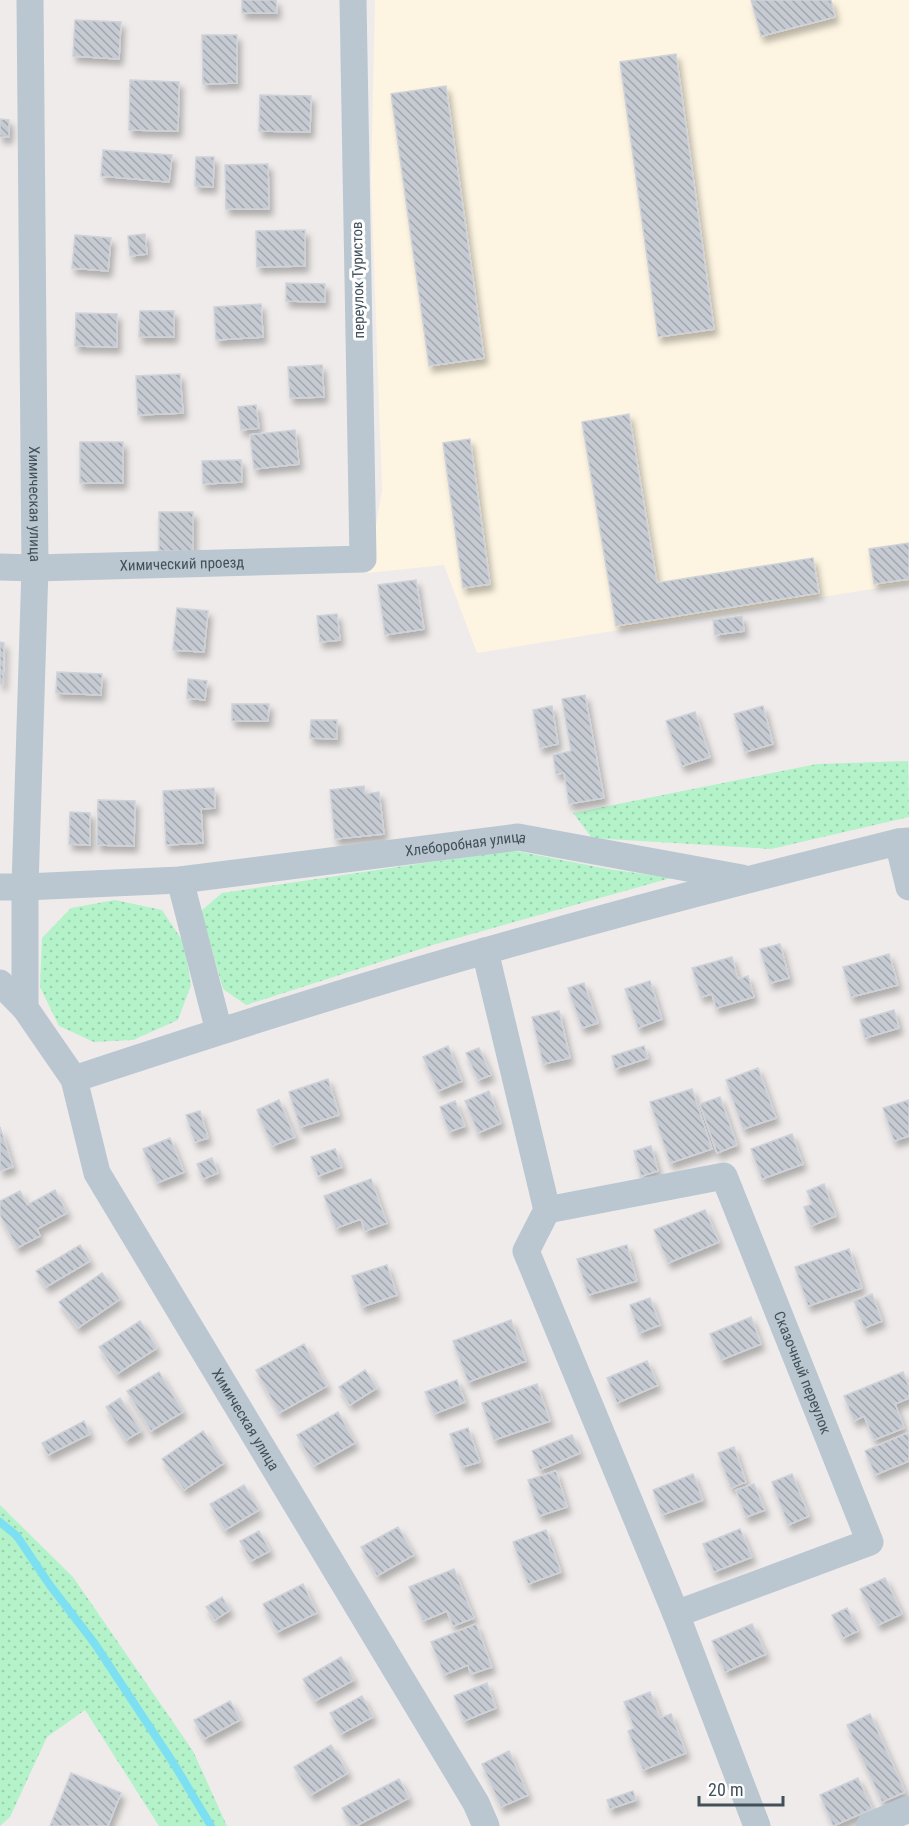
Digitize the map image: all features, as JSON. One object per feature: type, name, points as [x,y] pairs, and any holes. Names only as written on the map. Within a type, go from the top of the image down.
[{"type":"street","name":"Химическая улица","points":[[25,1008],[13,887],[36,568],[30,0]]},
{"type":"street","name":"переулок Туристов","points":[[353,0],[363,559]]},
{"type":"street","name":"Химический проезд","points":[[0,567],[363,559]]},
{"type":"street","name":"Хлеборобная улица","points":[[13,887],[180,880],[518,837],[749,879]]},
{"type":"street","name":"Хлеборобная улица","points":[[74,1079],[219,1031],[485,951],[749,879],[903,842]]},
{"type":"street","points":[[903,842],[909,887]]},
{"type":"street","points":[[180,880],[219,1031]]},
{"type":"street","points":[[485,951],[547,1210],[526,1251],[676,1614],[757,1826]]},
{"type":"street","name":"Химическая улица","points":[[0,983],[25,1008],[74,1079],[97,1173],[470,1792],[486,1826]]},
{"type":"street","name":"Сказочный переулок","points":[[547,1210],[724,1176],[870,1542],[676,1614]]},
{"type":"street","points":[[869,1826],[909,1809]]},
{"type":"shaded area","points":[[375,0],[909,0],[909,583],[477,653],[444,565],[368,573],[382,490],[371,180]]},
{"type":"green space","points":[[908,761],[909,817],[771,849],[592,838],[573,813],[817,764]]},
{"type":"green space","points":[[511,850],[608,869],[671,878],[436,944],[246,1005],[223,989],[201,911],[222,893]]},
{"type":"green space","points":[[115,900],[162,910],[184,943],[191,985],[178,1020],[133,1040],[94,1042],[59,1026],[40,987],[42,938],[71,908]]},
{"type":"green space","points":[[0,1505],[73,1577],[193,1751],[227,1826],[159,1826],[85,1710],[47,1737],[10,1817],[0,1826]]},
{"type":"building","points":[[242,0],[276,0],[277,13],[242,13]]},
{"type":"building","points":[[751,0],[831,0],[835,17],[761,36]]},
{"type":"building","points":[[75,20],[121,22],[119,59],[73,56]]},
{"type":"building","points":[[202,35],[237,35],[237,83],[203,84]]},
{"type":"building","points":[[676,54],[714,329],[658,337],[620,62]]},
{"type":"building","points":[[130,80],[179,82],[178,131],[129,130]]},
{"type":"building","points":[[446,86],[484,358],[429,366],[391,94]]},
{"type":"building","points":[[260,95],[311,96],[310,132],[259,131]]},
{"type":"building","points":[[0,119],[9,120],[9,137],[0,137]]},
{"type":"building","points":[[103,150],[172,155],[169,182],[101,176]]},
{"type":"building","points":[[196,157],[214,157],[213,187],[195,186]]},
{"type":"building","points":[[268,164],[269,209],[226,209],[225,165]]},
{"type":"building","points":[[305,230],[305,266],[257,267],[256,231]]},
{"type":"building","points":[[145,234],[147,254],[130,256],[128,236]]},
{"type":"building","points":[[75,235],[111,238],[108,271],[72,268]]},
{"type":"building","points":[[286,283],[325,284],[325,302],[286,301]]},
{"type":"building","points":[[261,304],[263,337],[216,340],[214,307]]},
{"type":"building","points":[[140,311],[174,311],[174,337],[139,337]]},
{"type":"building","points":[[76,313],[117,314],[117,347],[75,346]]},
{"type":"building","points":[[322,365],[324,397],[290,398],[288,367]]},
{"type":"building","points":[[180,374],[183,413],[138,415],[136,376]]},
{"type":"building","points":[[256,405],[259,428],[241,430],[238,407]]},
{"type":"building","points":[[629,414],[657,583],[813,558],[819,593],[616,626],[582,422]]},
{"type":"building","points":[[295,430],[299,464],[254,469],[250,435]]},
{"type":"building","points":[[470,439],[490,584],[463,588],[443,443]]},
{"type":"building","points":[[80,442],[123,442],[123,483],[80,483]]},
{"type":"building","points":[[241,460],[242,482],[203,484],[202,461]]},
{"type":"building","points":[[159,512],[193,512],[193,551],[159,551]]},
{"type":"building","points":[[909,543],[909,579],[874,584],[869,549]]},
{"type":"building","points":[[416,580],[424,629],[385,635],[378,585]]},
{"type":"building","points":[[177,608],[208,611],[204,652],[173,650]]},
{"type":"building","points":[[337,614],[340,640],[320,642],[317,616]]},
{"type":"building","points":[[742,616],[744,631],[715,635],[713,620]]},
{"type":"building","points":[[0,642],[4,643],[3,684],[0,684]]},
{"type":"building","points":[[57,672],[102,674],[101,695],[56,693]]},
{"type":"building","points":[[188,679],[207,681],[205,700],[187,698]]},
{"type":"building","points":[[585,695],[604,798],[569,804],[564,773],[556,774],[553,755],[571,751],[562,699]]},
{"type":"building","points":[[232,704],[269,704],[268,721],[232,721]]},
{"type":"building","points":[[552,706],[558,744],[540,748],[533,710]]},
{"type":"building","points":[[763,706],[773,744],[745,752],[734,714]]},
{"type":"building","points":[[695,712],[710,757],[682,766],[666,721]]},
{"type":"building","points":[[311,720],[337,720],[337,739],[310,738]]},
{"type":"building","points":[[364,786],[365,794],[379,792],[384,834],[335,839],[330,790]]},
{"type":"building","points":[[214,788],[215,808],[201,809],[203,843],[166,845],[163,791]]},
{"type":"building","points":[[98,800],[135,801],[134,846],[97,845]]},
{"type":"building","points":[[70,812],[90,813],[90,845],[69,844]]},
{"type":"building","points":[[780,944],[789,978],[770,983],[760,949]]},
{"type":"building","points":[[889,954],[898,985],[851,997],[843,967]]},
{"type":"building","points":[[732,957],[738,979],[748,976],[754,997],[716,1008],[712,994],[701,997],[692,968]]},
{"type":"building","points":[[650,981],[662,1019],[638,1028],[625,989]]},
{"type":"building","points":[[584,983],[598,1023],[582,1028],[568,988]]},
{"type":"building","points":[[894,1010],[899,1028],[865,1038],[860,1020]]},
{"type":"building","points":[[559,1011],[570,1058],[543,1064],[532,1017]]},
{"type":"building","points":[[448,1046],[462,1081],[438,1091],[423,1057]]},
{"type":"building","points":[[644,1046],[648,1058],[615,1069],[612,1056]]},
{"type":"building","points":[[479,1048],[491,1075],[478,1080],[466,1053]]},
{"type":"building","points":[[758,1068],[776,1118],[743,1129],[726,1080]]},
{"type":"building","points":[[328,1079],[339,1115],[300,1127],[289,1092]]},
{"type":"building","points":[[692,1089],[712,1149],[670,1163],[650,1102]]},
{"type":"building","points":[[489,1091],[501,1123],[478,1133],[465,1101]]},
{"type":"building","points":[[720,1097],[737,1145],[717,1153],[700,1104]]},
{"type":"building","points":[[279,1100],[295,1137],[272,1146],[257,1110]]},
{"type":"building","points":[[909,1100],[909,1136],[894,1141],[883,1108]]},
{"type":"building","points":[[455,1101],[465,1126],[449,1132],[440,1107]]},
{"type":"building","points":[[200,1111],[208,1138],[195,1142],[186,1115]]},
{"type":"building","points":[[0,1127],[13,1167],[0,1171]]},
{"type":"building","points":[[792,1134],[803,1164],[762,1179],[751,1149]]},
{"type":"building","points":[[170,1138],[184,1172],[157,1183],[143,1149]]},
{"type":"building","points":[[651,1146],[658,1171],[641,1176],[634,1151]]},
{"type":"building","points":[[335,1149],[342,1167],[318,1176],[311,1157]]},
{"type":"building","points":[[212,1158],[218,1173],[203,1179],[197,1164]]},
{"type":"building","points":[[371,1179],[387,1223],[365,1231],[361,1219],[336,1228],[324,1196]]},
{"type":"building","points":[[824,1184],[836,1216],[811,1226],[804,1207],[812,1204],[807,1191]]},
{"type":"building","points":[[55,1190],[67,1213],[37,1229],[40,1236],[17,1248],[0,1215],[0,1201],[20,1191],[27,1205]]},
{"type":"building","points":[[705,1210],[719,1242],[668,1263],[654,1230]]},
{"type":"building","points":[[80,1245],[90,1261],[46,1287],[36,1271]]},
{"type":"building","points":[[627,1245],[637,1281],[588,1295],[577,1259]]},
{"type":"building","points":[[849,1249],[862,1288],[808,1306],[795,1267]]},
{"type":"building","points":[[387,1265],[397,1295],[362,1307],[352,1276]]},
{"type":"building","points":[[102,1273],[120,1299],[78,1328],[59,1302]]},
{"type":"building","points":[[872,1294],[882,1321],[864,1328],[854,1301]]},
{"type":"building","points":[[650,1298],[660,1325],[639,1333],[630,1305]]},
{"type":"building","points":[[751,1317],[761,1344],[721,1360],[710,1334]]},
{"type":"building","points":[[511,1320],[526,1361],[468,1382],[453,1341]]},
{"type":"building","points":[[140,1321],[157,1348],[117,1374],[99,1347]]},
{"type":"building","points":[[304,1344],[327,1386],[279,1413],[256,1370]]},
{"type":"building","points":[[647,1361],[658,1385],[617,1403],[607,1378]]},
{"type":"building","points":[[365,1370],[377,1388],[350,1405],[339,1387]]},
{"type":"building","points":[[159,1372],[183,1412],[151,1431],[127,1391]]},
{"type":"building","points":[[903,1372],[909,1387],[909,1398],[895,1404],[904,1428],[874,1440],[864,1416],[854,1421],[844,1396]]},
{"type":"building","points":[[457,1380],[465,1402],[434,1414],[425,1392]]},
{"type":"building","points":[[537,1384],[550,1421],[494,1440],[482,1403]]},
{"type":"building","points":[[120,1398],[141,1431],[126,1440],[106,1407]]},
{"type":"building","points":[[338,1412],[355,1443],[314,1466],[297,1435]]},
{"type":"building","points":[[84,1421],[90,1434],[48,1455],[42,1443]]},
{"type":"building","points":[[468,1428],[480,1462],[462,1467],[450,1434]]},
{"type":"building","points":[[203,1431],[224,1463],[184,1490],[162,1459]]},
{"type":"building","points":[[907,1433],[909,1461],[875,1475],[865,1451]]},
{"type":"building","points":[[572,1435],[580,1453],[540,1470],[532,1451]]},
{"type":"building","points":[[734,1447],[746,1482],[731,1488],[718,1453]]},
{"type":"building","points":[[556,1471],[567,1507],[539,1516],[528,1480]]},
{"type":"building","points":[[693,1474],[703,1500],[662,1515],[653,1490]]},
{"type":"building","points":[[792,1474],[809,1516],[788,1525],[772,1482]]},
{"type":"building","points":[[754,1484],[765,1510],[746,1517],[736,1490]]},
{"type":"building","points":[[244,1485],[259,1510],[225,1530],[210,1504]]},
{"type":"building","points":[[398,1527],[414,1555],[377,1576],[361,1547]]},
{"type":"building","points":[[740,1529],[752,1557],[714,1572],[703,1544]]},
{"type":"building","points":[[546,1530],[561,1572],[528,1584],[513,1542]]},
{"type":"building","points":[[259,1531],[270,1551],[251,1561],[240,1541]]},
{"type":"building","points":[[454,1569],[474,1618],[453,1626],[447,1611],[423,1621],[409,1587]]},
{"type":"building","points":[[885,1578],[902,1614],[878,1625],[860,1589]]},
{"type":"building","points":[[303,1584],[317,1613],[277,1632],[263,1604]]},
{"type":"building","points":[[222,1597],[230,1610],[215,1620],[206,1607]]},
{"type":"building","points":[[847,1608],[858,1631],[843,1638],[832,1615]]},
{"type":"building","points":[[476,1624],[492,1667],[471,1674],[468,1665],[444,1675],[431,1642]]},
{"type":"building","points":[[752,1624],[766,1654],[725,1672],[712,1641]]},
{"type":"building","points":[[341,1657],[354,1680],[315,1701],[303,1679]]},
{"type":"building","points":[[487,1683],[496,1708],[464,1721],[454,1696]]},
{"type":"building","points":[[650,1692],[660,1718],[671,1714],[686,1753],[643,1770],[628,1731],[634,1728],[624,1702]]},
{"type":"building","points":[[362,1696],[373,1717],[341,1734],[330,1713]]},
{"type":"building","points":[[230,1701],[240,1720],[204,1739],[194,1720]]},
{"type":"building","points":[[870,1714],[905,1792],[882,1802],[847,1725]]},
{"type":"building","points":[[331,1745],[348,1773],[311,1795],[294,1767]]},
{"type":"building","points":[[509,1751],[528,1795],[501,1807],[482,1764]]},
{"type":"building","points":[[71,1773],[121,1793],[108,1826],[50,1826]]},
{"type":"building","points":[[858,1778],[872,1809],[833,1826],[820,1795]]},
{"type":"building","points":[[399,1779],[409,1798],[356,1826],[351,1826],[342,1808]]},
{"type":"building","points":[[633,1791],[636,1800],[610,1809],[607,1800]]},
{"type":"waterway","points":[[0,1522],[17,1536],[49,1584],[95,1644],[174,1764],[211,1826]]}]
